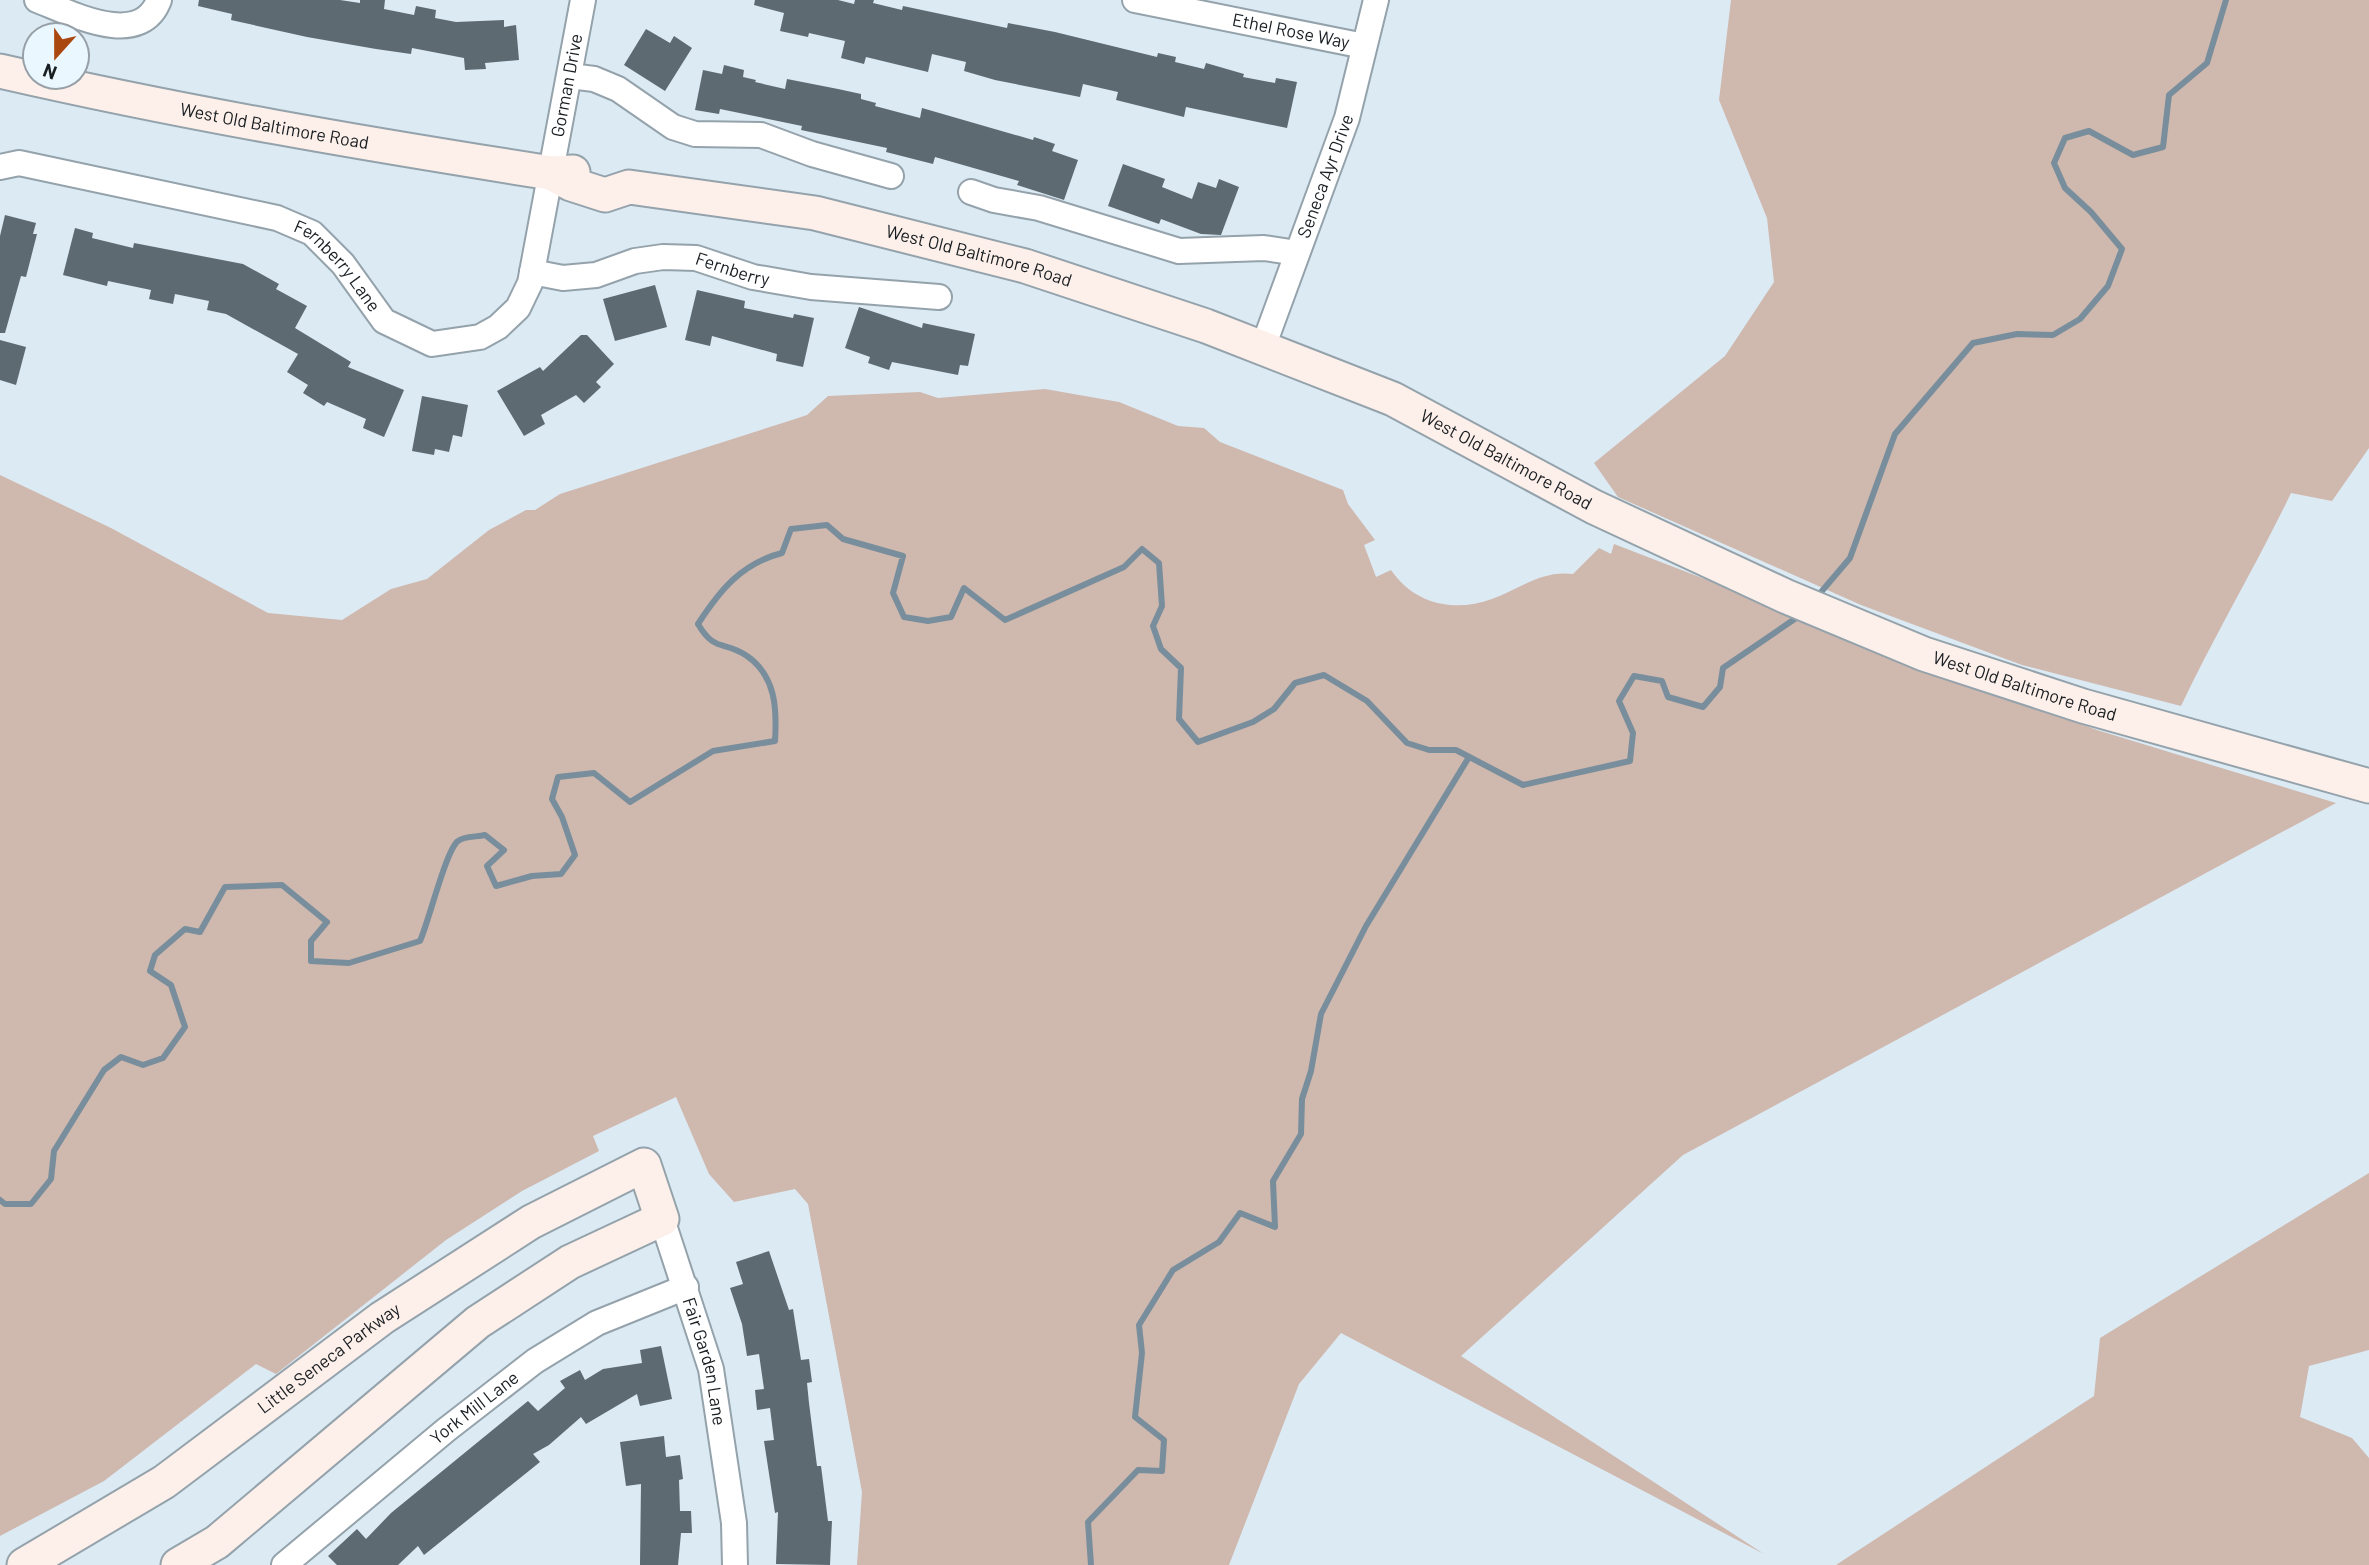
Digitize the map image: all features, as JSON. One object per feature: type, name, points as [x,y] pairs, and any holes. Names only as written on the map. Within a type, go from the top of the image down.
[{"type":"street","points":[[37,0],[95,21],[124,27],[142,21],[156,9],[159,0]]},
{"type":"street","name":"Gorman Drive","points":[[551,173],[583,0]]},
{"type":"street","name":"Ethel Rose Way","points":[[1135,0],[1364,46]]},
{"type":"street","name":"Seneca Ayr Drive","points":[[1263,347],[1347,118],[1376,0]]},
{"type":"street","name":"West Old Baltimore Road","points":[[0,71],[148,105],[551,173],[572,184],[605,195],[629,187],[815,213],[1026,266],[1263,347],[1393,399],[1594,507],[1785,596],[1924,654],[2083,706],[2369,786]]},
{"type":"street","points":[[570,76],[594,79],[618,89],[673,127],[695,134],[761,135],[813,154],[891,176]]},
{"type":"street","name":"Fernberry Lane","points":[[0,167],[19,163],[277,218],[313,233],[343,264],[384,321],[432,344],[480,337],[498,327],[518,308],[532,272],[551,173]]},
{"type":"street","points":[[971,192],[994,200],[1039,208],[1179,251],[1264,248],[1297,253]]},
{"type":"street","name":"Fernberry","points":[[532,272],[563,278],[596,275],[635,261],[663,257],[696,258],[753,277],[811,287],[939,298]]},
{"type":"street","name":"Fair Garden Lane","points":[[644,1165],[711,1369],[734,1522],[735,1565]]},
{"type":"street","name":"Little Seneca Parkway","points":[[24,1565],[49,1553],[164,1482],[382,1318],[531,1222],[644,1165]]},
{"type":"street","points":[[178,1565],[217,1542],[478,1322],[570,1262],[662,1219]]},
{"type":"street","name":"York Mill Lane","points":[[284,1565],[446,1430],[535,1361],[597,1324],[686,1287]]},
{"type":"shaded area","points":[[1731,0],[2369,0],[2369,448],[2332,501],[2291,493],[2181,706],[2022,665],[1861,605],[1618,497],[1594,463],[1725,356],[1774,282],[1767,218],[1719,100]]},
{"type":"shaded area","points":[[1045,389],[1119,402],[1178,426],[1204,428],[1220,442],[1343,490],[1348,504],[1375,540],[1364,545],[1376,577],[1391,570],[1400,582],[1423,598],[1449,605],[1478,603],[1531,581],[1551,575],[1573,574],[1599,548],[1611,554],[1614,544],[2097,730],[2336,803],[1683,1155],[1461,1356],[1764,1554],[1341,1333],[1299,1384],[1229,1565],[857,1565],[862,1492],[808,1204],[795,1189],[734,1202],[709,1174],[676,1097],[593,1136],[599,1151],[522,1191],[446,1240],[276,1374],[256,1364],[104,1481],[0,1536],[0,475],[111,528],[268,613],[342,620],[391,589],[427,579],[489,530],[526,510],[535,510],[560,494],[807,415],[828,396],[920,392],[938,398]]},
{"type":"shaded area","points":[[2369,1173],[2369,1350],[2309,1366],[2300,1417],[2352,1438],[2369,1458],[2369,1565],[1836,1565],[2094,1396],[2100,1338]]},
{"type":"building","points":[[199,0],[340,0],[360,3],[360,0],[385,0],[384,9],[414,15],[416,6],[436,10],[435,18],[456,22],[504,20],[504,27],[516,25],[519,60],[485,63],[486,69],[465,70],[464,58],[412,48],[411,54],[307,37],[231,20],[232,14],[198,6]]},
{"type":"building","points":[[755,0],[838,0],[854,4],[855,0],[874,0],[873,3],[902,10],[903,6],[1007,28],[1008,23],[1157,57],[1158,53],[1176,57],[1175,62],[1204,69],[1206,63],[1244,74],[1243,77],[1275,83],[1276,78],[1297,82],[1287,128],[1186,107],[1184,117],[1116,100],[1118,92],[1083,84],[1080,97],[995,80],[964,71],[966,62],[932,54],[928,72],[866,57],[864,64],[841,58],[845,41],[809,33],[808,37],[780,31],[784,13],[754,5]]},
{"type":"building","points":[[646,29],[670,43],[674,36],[692,48],[665,91],[624,65]]},
{"type":"building","points":[[724,65],[744,70],[743,77],[756,80],[755,82],[785,89],[787,79],[861,94],[861,99],[876,103],[875,106],[920,118],[922,108],[1033,140],[1034,137],[1055,144],[1052,151],[1078,160],[1064,200],[1017,185],[1019,181],[935,157],[933,164],[886,152],[887,148],[801,130],[802,126],[720,109],[719,114],[695,110],[703,70],[722,74]]},
{"type":"building","points":[[1123,164],[1165,179],[1162,187],[1192,199],[1198,182],[1216,188],[1219,179],[1239,187],[1221,235],[1201,234],[1161,219],[1159,224],[1108,206]]},
{"type":"building","points":[[5,215],[36,223],[33,234],[37,234],[26,277],[21,276],[5,333],[0,333],[0,236]]},
{"type":"building","points":[[75,228],[93,233],[92,238],[133,248],[134,243],[243,264],[279,284],[276,289],[307,306],[295,328],[351,362],[348,367],[404,390],[384,437],[363,428],[366,419],[327,402],[324,406],[303,393],[308,385],[287,372],[298,354],[226,314],[207,310],[209,301],[175,294],[173,304],[149,299],[151,290],[108,281],[107,286],[63,275]]},
{"type":"building","points":[[655,285],[667,327],[615,341],[603,299]]},
{"type":"building","points":[[697,290],[745,301],[744,308],[793,318],[794,314],[814,318],[803,367],[776,361],[777,354],[712,336],[710,346],[685,340]]},
{"type":"building","points":[[859,307],[922,328],[923,323],[975,334],[968,366],[960,365],[958,375],[892,362],[889,370],[868,363],[870,357],[845,348]]},
{"type":"building","points":[[581,335],[587,335],[614,364],[596,382],[601,387],[584,403],[576,395],[541,415],[545,424],[524,436],[497,391],[540,367],[543,371]]},
{"type":"building","points":[[0,340],[26,347],[16,385],[0,380]]},
{"type":"building","points":[[422,396],[468,405],[462,437],[453,435],[449,452],[435,449],[434,455],[412,451]]},
{"type":"building","points":[[769,1251],[789,1310],[793,1309],[801,1360],[809,1359],[812,1382],[807,1383],[817,1466],[821,1466],[828,1521],[832,1521],[830,1565],[776,1564],[778,1512],[775,1513],[764,1441],[774,1440],[770,1408],[757,1410],[755,1390],[764,1389],[759,1354],[747,1356],[742,1324],[730,1288],[743,1284],[736,1262]]},
{"type":"building","points":[[661,1346],[672,1399],[640,1406],[637,1394],[586,1424],[581,1417],[549,1445],[533,1454],[540,1462],[424,1555],[418,1546],[398,1565],[337,1565],[328,1556],[357,1529],[366,1539],[391,1513],[528,1401],[538,1411],[565,1388],[560,1381],[580,1370],[585,1380],[603,1369],[642,1363],[640,1350]]},
{"type":"building","points":[[664,1436],[666,1457],[680,1455],[683,1479],[679,1480],[680,1511],[691,1511],[692,1533],[681,1533],[678,1565],[640,1565],[641,1484],[626,1486],[620,1442]]},
{"type":"waterway","points":[[1816,598],[1850,558],[1895,434],[1973,343],[2017,334],[2053,335],[2080,319],[2108,286],[2122,249],[2091,212],[2065,188],[2054,163],[2065,138],[2089,131],[2133,155],[2163,147],[2169,95],[2207,63],[2226,0]]},
{"type":"waterway","points":[[0,1200],[5,1204],[31,1204],[51,1179],[54,1151],[104,1070],[121,1057],[143,1065],[163,1058],[185,1027],[171,985],[150,971],[155,955],[185,929],[200,932],[225,887],[282,885],[327,922],[311,941],[311,961],[349,963],[420,941],[448,858],[461,839],[485,835],[504,850],[487,866],[496,886],[532,876],[561,874],[575,855],[562,817],[552,799],[558,777],[594,773],[630,802],[713,751],[775,741],[775,705],[764,673],[757,664],[739,651],[715,643],[698,624],[733,580],[755,564],[782,553],[791,529],[827,525],[843,539],[903,556],[893,593],[904,617],[928,621],[951,617],[964,588],[1005,620],[1124,567],[1142,549],[1159,563],[1162,606],[1153,626],[1161,649],[1181,668],[1179,719],[1198,742],[1253,722],[1274,709],[1295,683],[1324,675],[1367,701],[1407,743],[1429,750],[1456,750],[1523,785],[1630,761],[1633,733],[1619,701],[1634,676],[1662,681],[1668,697],[1703,707],[1720,687],[1723,668],[1802,614]]},
{"type":"waterway","points":[[1091,1565],[1088,1522],[1138,1470],[1162,1471],[1164,1440],[1135,1417],[1142,1353],[1139,1325],[1173,1270],[1219,1242],[1240,1213],[1275,1227],[1273,1181],[1301,1134],[1302,1099],[1311,1071],[1321,1014],[1366,926],[1469,757]]}]
